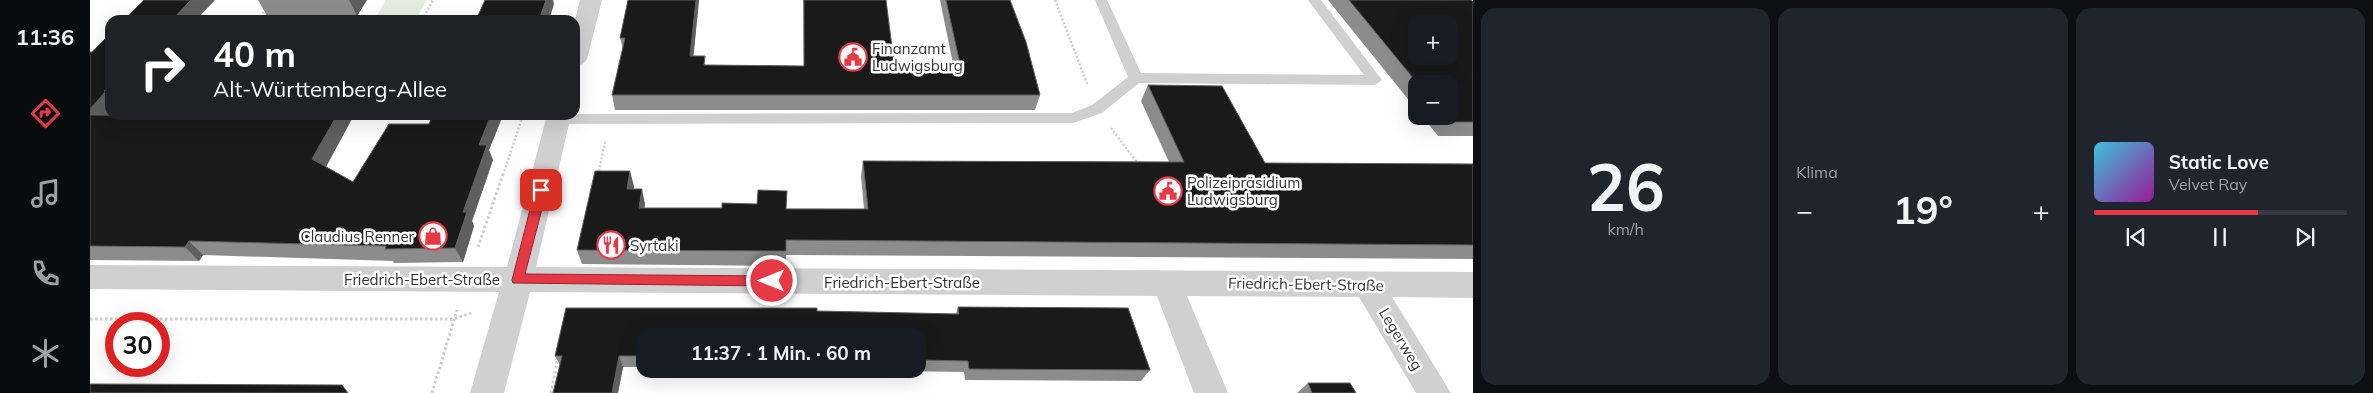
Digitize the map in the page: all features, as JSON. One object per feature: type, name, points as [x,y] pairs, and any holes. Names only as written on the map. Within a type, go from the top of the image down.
[{"type":"street","points":[[580,41],[591,0]]},
{"type":"street","points":[[487,393],[558,120]]},
{"type":"street","name":"Friedrich-Ebert-Straße","points":[[90,277],[1473,286]]},
{"type":"street","points":[[1167,283],[1212,393]]},
{"type":"street","name":"Legerweg","points":[[1368,285],[1434,393]]},
{"type":"lane","points":[[1101,0],[1136,78]]},
{"type":"lane","points":[[580,117],[1073,118],[1097,109],[1136,78],[1375,80],[1314,0]]},
{"type":"path","points":[[425,15],[433,0]]},
{"type":"path","points":[[262,15],[268,7]]},
{"type":"path","points":[[1136,161],[1145,166]]},
{"type":"shaded area","points":[[386,0],[427,0],[418,15],[377,15]]},
{"type":"building","points":[[144,0],[191,0],[177,15],[129,15]]},
{"type":"building","points":[[485,0],[546,0],[541,15],[478,15]]},
{"type":"building","name":"Finanzamt Ludwigsburg","points":[[628,0],[696,0],[690,56],[705,56],[704,65],[804,66],[804,0],[886,0],[894,63],[960,64],[946,0],[1010,0],[1026,42],[1040,95],[612,95],[625,38],[620,38]]},
{"type":"building","points":[[1349,0],[1471,0],[1473,2],[1473,122],[1458,122],[1458,75],[1411,75]]},
{"type":"building","points":[[105,39],[105,92],[90,109],[90,52]]},
{"type":"building","name":"Polizeipräsidium Ludwigsburg","points":[[1148,85],[1222,86],[1265,163],[1473,164],[1473,245],[786,240],[786,251],[577,250],[595,171],[630,171],[627,189],[642,189],[639,208],[722,208],[722,203],[757,204],[758,190],[787,191],[786,209],[868,209],[863,161],[1184,162]]},
{"type":"building","points":[[90,115],[105,115],[105,120],[334,120],[312,159],[353,182],[389,124],[429,124],[431,120],[489,120],[479,145],[487,145],[463,212],[467,212],[455,248],[385,249],[386,246],[189,241],[185,247],[90,246]]},
{"type":"building","points":[[958,307],[1128,308],[1150,370],[969,369],[968,361],[926,360],[926,328],[636,328],[636,356],[619,356],[612,393],[553,393],[562,356],[555,356],[566,308],[817,308],[817,311],[959,314]]},
{"type":"building","points":[[1308,383],[1350,383],[1356,393],[1312,393]]},
{"type":"building","points":[[90,384],[342,385],[348,393],[90,393]]},
{"type":"place","name":"Finanzamt Ludwigsburg","points":[[853,57]]},
{"type":"place","name":"Polizeipräsidium Ludwigsburg","points":[[1168,191]]},
{"type":"place","name":"Claudius Renner","points":[[433,236]]},
{"type":"place","name":"Syrtaki","points":[[611,245]]},
{"type":"route","points":[[541,190],[518,280],[772,281]]}]
